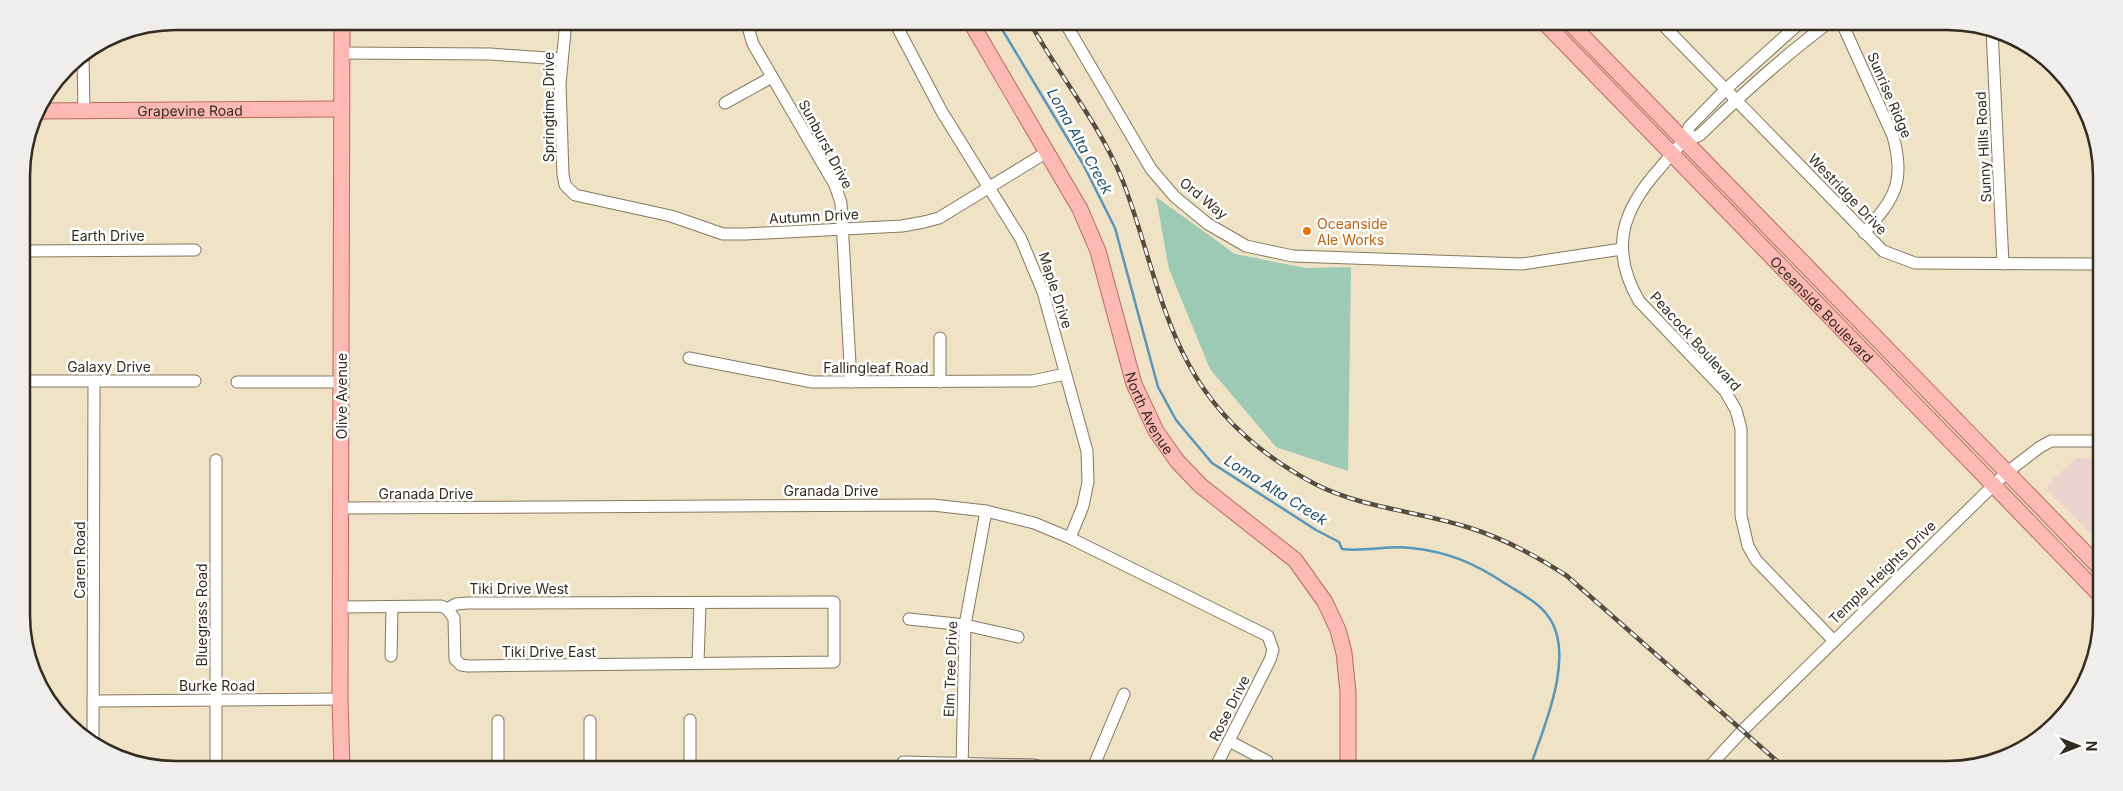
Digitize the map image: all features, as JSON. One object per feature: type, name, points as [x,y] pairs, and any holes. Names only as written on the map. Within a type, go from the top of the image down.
[{"type":"main road","name":"Olive Avenue","points":[[342,30],[340,699],[342,761]]},
{"type":"main road","name":"North Avenue","points":[[975,30],[1004,83],[1080,209],[1098,251],[1134,384],[1156,431],[1177,461],[1201,486],[1295,560],[1315,585],[1331,613],[1344,653],[1348,692],[1348,761]]},
{"type":"main road","name":"Oceanside Boulevard","points":[[1551,30],[2093,588]]},
{"type":"main road","name":"Oceanside Boulevard","points":[[1577,30],[2093,561]]},
{"type":"main road","name":"Grapevine Road","points":[[46,111],[342,109]]},
{"type":"street","name":"Springtime Drive","points":[[565,30],[561,59],[562,175],[570,192]]},
{"type":"street","name":"Sunburst Drive","points":[[749,30],[753,44],[835,186],[840,203],[843,229],[850,382]]},
{"type":"street","name":"Maple Drive","points":[[899,30],[942,112],[1021,239],[1034,267],[1087,451],[1088,482],[1083,506],[1070,538]]},
{"type":"street","name":"Ord Way","points":[[1069,30],[1151,169],[1175,197],[1208,224],[1246,246],[1293,256],[1522,264],[1622,249]]},
{"type":"street","name":"Westridge Drive","points":[[1668,30],[1883,251],[1915,263],[2093,264]]},
{"type":"street","name":"Peacock Boulevard","points":[[1686,141],[1690,126],[1726,89],[1792,30]]},
{"type":"street","name":"Peacock Boulevard","points":[[1819,30],[1802,42],[1736,100],[1697,138],[1686,141],[1671,155],[1640,190],[1628,212],[1622,249],[1623,265],[1632,290],[1639,302],[1725,390],[1736,410],[1741,429],[1741,516],[1748,546],[1756,560],[1834,641]]},
{"type":"street","name":"Sunrise Ridge","points":[[1845,30],[1893,136],[1898,155],[1896,186],[1888,205],[1864,233]]},
{"type":"street","name":"Sunny Hills Road","points":[[1992,38],[2003,264]]},
{"type":"street","points":[[342,53],[490,54],[561,59]]},
{"type":"street","points":[[84,63],[84,111]]},
{"type":"street","points":[[725,103],[772,77]]},
{"type":"street","name":"Autumn Drive","points":[[570,192],[575,195],[671,216],[723,234],[843,229],[924,222],[939,218],[988,186],[1047,152]]},
{"type":"street","name":"Earth Drive","points":[[30,251],[195,250]]},
{"type":"street","points":[[940,338],[940,382]]},
{"type":"street","name":"Fallingleaf Road","points":[[689,358],[812,382],[1032,381],[1065,374]]},
{"type":"street","name":"Galaxy Drive","points":[[30,381],[195,381]]},
{"type":"street","name":"Caren Road","points":[[93,735],[94,381]]},
{"type":"street","points":[[237,382],[341,382]]},
{"type":"street","name":"Temple Heights Drive","points":[[1715,761],[1743,730],[2006,473],[2051,441],[2093,440]]},
{"type":"street","name":"Bluegrass Road","points":[[216,460],[216,761]]},
{"type":"street","name":"Granada Drive","points":[[341,508],[933,505],[986,511],[1034,523],[1070,538],[1268,636],[1273,650],[1270,660]]},
{"type":"street","name":"Elm Tree Drive","points":[[962,761],[965,625],[986,511]]},
{"type":"street","name":"Tiki Drive West","points":[[341,607],[441,606],[447,609],[456,604],[468,603],[834,602],[834,662],[698,664]]},
{"type":"street","points":[[698,664],[700,603]]},
{"type":"street","points":[[391,656],[392,607]]},
{"type":"street","name":"Tiki Drive East","points":[[447,609],[454,618],[455,659],[461,665],[698,664]]},
{"type":"street","points":[[909,619],[965,625],[1018,637]]},
{"type":"street","name":"Rose Drive","points":[[1219,761],[1270,660]]},
{"type":"street","points":[[1096,761],[1124,694]]},
{"type":"street","name":"Burke Road","points":[[93,701],[340,699]]},
{"type":"street","points":[[498,720],[498,761]]},
{"type":"street","points":[[590,720],[590,761]]},
{"type":"street","points":[[690,720],[690,761]]},
{"type":"street","points":[[1229,741],[1267,761]]},
{"type":"shaded area","points":[[2076,458],[2093,458],[2093,537],[2047,489],[2048,484]]},
{"type":"green space","points":[[1156,197],[1235,254],[1306,268],[1351,267],[1348,471],[1276,447],[1210,369],[1169,269]]},
{"type":"waterway","name":"Loma Alta Creek","points":[[1002,30],[1083,164],[1115,228],[1158,387],[1176,420],[1212,463],[1316,530],[1339,542],[1342,549],[1359,550],[1402,547],[1437,552],[1472,564],[1523,594],[1548,616],[1556,632],[1559,651],[1558,671],[1549,714],[1532,761]]},
{"type":"railway","points":[[1034,30],[1113,158],[1130,201],[1160,296],[1177,342],[1199,382],[1212,400],[1242,433],[1295,473],[1333,492],[1352,499],[1480,531],[1531,554],[1555,568],[1567,576],[1777,761]]},
{"type":"place","name":"Oceanside Ale Works","points":[[1307,231]]}]
